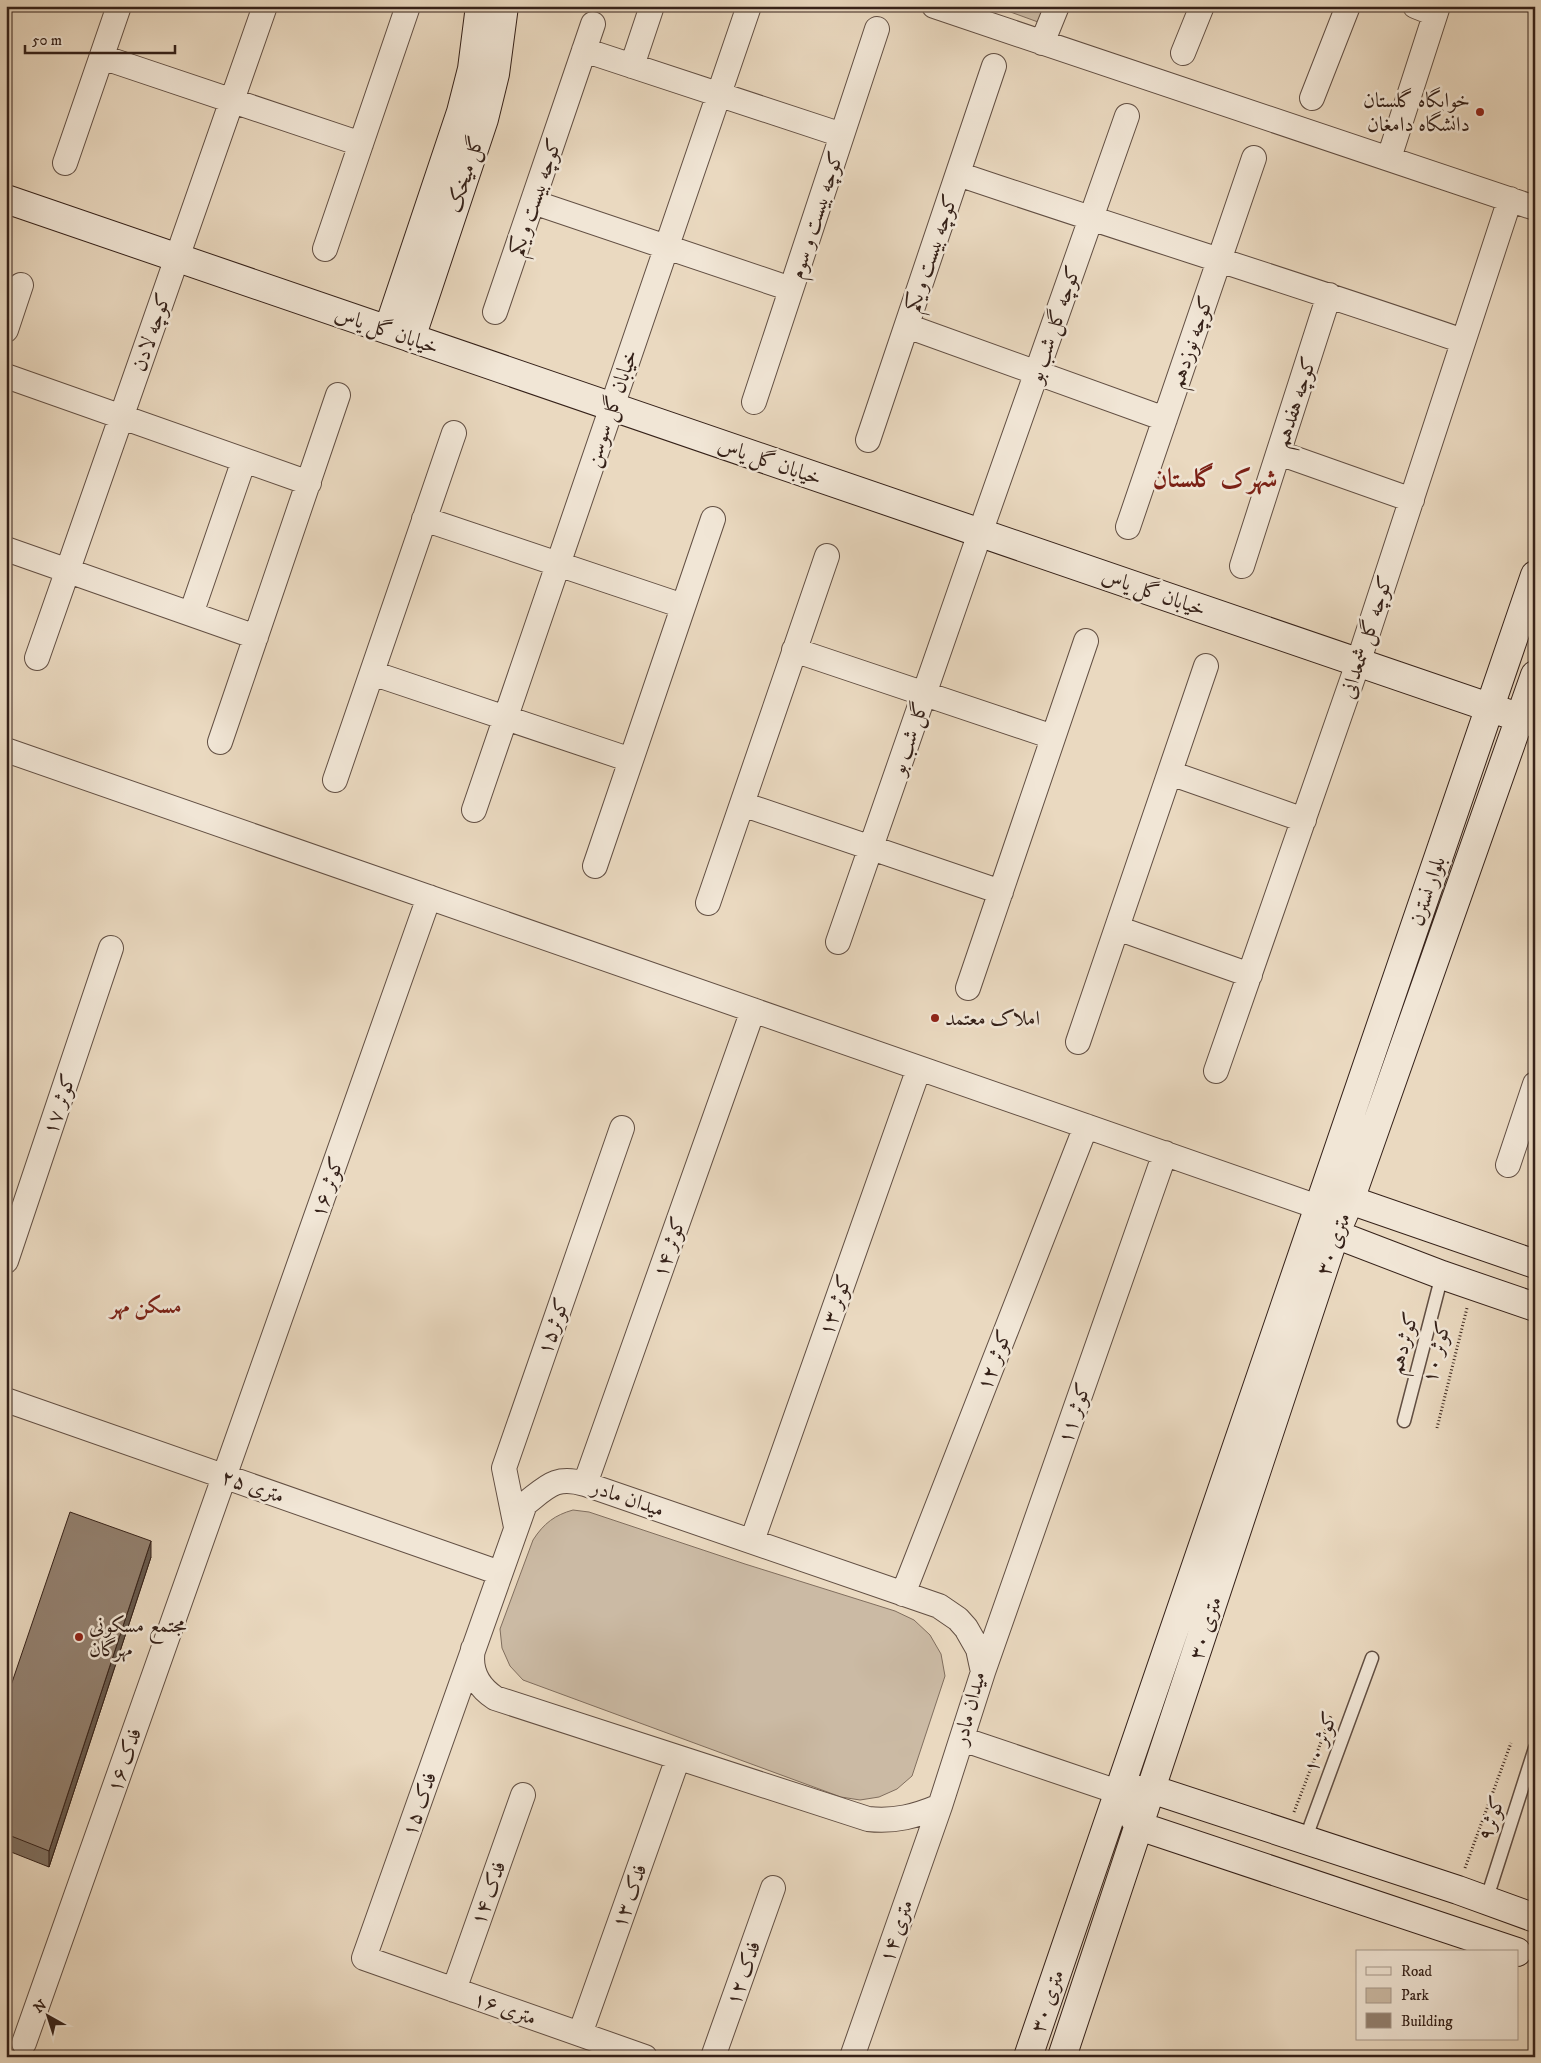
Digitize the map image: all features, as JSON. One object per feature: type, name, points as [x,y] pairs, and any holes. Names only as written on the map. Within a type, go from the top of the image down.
[{"type":"street","points":[[66,163],[119,6]]},
{"type":"street","name":"کوچه لادن","points":[[37,658],[265,6]]},
{"type":"street","points":[[325,249],[408,6]]},
{"type":"street","name":"گل میخک","points":[[399,334],[472,69],[480,6]]},
{"type":"street","name":"گل میخک","points":[[399,334],[484,119],[495,74],[504,6]]},
{"type":"street","points":[[632,66],[652,6]]},
{"type":"street","name":"خیابان گل سوسن","points":[[474,810],[749,6]]},
{"type":"street","points":[[934,6],[1535,208]]},
{"type":"street","points":[[1042,43],[1057,6]]},
{"type":"street","points":[[1183,53],[1202,6]]},
{"type":"street","points":[[1312,98],[1348,6]]},
{"type":"street","points":[[1389,158],[1429,9]]},
{"type":"street","name":"کوچه بیست و یکم","points":[[495,312],[593,24]]},
{"type":"street","name":"کوچه بیست و سوم","points":[[754,402],[878,29]]},
{"type":"street","points":[[584,50],[842,135]]},
{"type":"street","points":[[102,57],[361,144]]},
{"type":"street","name":"کوچه بیست و یکم","points":[[868,440],[994,66]]},
{"type":"street","name":"کوچه گل شب بو","points":[[980,533],[1127,116]]},
{"type":"street","name":"کوچه نوزدهم","points":[[1128,527],[1254,158]]},
{"type":"street","points":[[958,174],[1464,341]]},
{"type":"street","name":"کوچه گل شمعدانی","points":[[1216,1072],[1358,662],[1510,199]]},
{"type":"street","name":"خیابان گل یاس","points":[[6,200],[1527,720]]},
{"type":"street","points":[[533,202],[792,289]]},
{"type":"street","points":[[6,330],[21,285]]},
{"type":"street","name":"کوچه هفدهم","points":[[1242,566],[1329,295]]},
{"type":"street","points":[[907,326],[1165,419]]},
{"type":"street","points":[[6,376],[309,483]]},
{"type":"street","points":[[220,742],[338,395]]},
{"type":"street","points":[[335,780],[454,433]]},
{"type":"street","points":[[1279,453],[1412,500]]},
{"type":"street","points":[[190,614],[244,460]]},
{"type":"street","points":[[424,519],[683,606]]},
{"type":"street","points":[[595,866],[713,519]]},
{"type":"street","name":"گل شب بو","points":[[838,942],[980,533]]},
{"type":"street","points":[[6,549],[256,637]]},
{"type":"street","points":[[708,903],[827,556]]},
{"type":"street","name":"بلوار نسترن","points":[[1318,1207],[1535,575]]},
{"type":"street","points":[[968,988],[1086,641]]},
{"type":"street","points":[[794,650],[1054,738]]},
{"type":"street","points":[[1078,1042],[1206,666]]},
{"type":"street","points":[[372,673],[631,760]]},
{"type":"street","name":"بلوار نسترن","points":[[1350,1200],[1527,720],[1535,675]]},
{"type":"street","points":[[6,750],[1318,1207],[1350,1200],[1535,1264]]},
{"type":"street","points":[[1170,773],[1304,820]]},
{"type":"street","points":[[742,804],[1001,892]]},
{"type":"street","name":"کوثر ۱۶","points":[[224,1476],[429,897]]},
{"type":"street","points":[[1117,928],[1250,975]]},
{"type":"street","name":"کوثر ۱۷","points":[[6,1261],[111,948]]},
{"type":"street","name":"کوثر ۱۴","points":[[585,1484],[753,1010]]},
{"type":"street","name":"کوثر ۱۳","points":[[752,1541],[919,1068]]},
{"type":"street","points":[[1508,1166],[1535,1084]]},
{"type":"street","name":"کوثر ۱۲","points":[[902,1594],[1086,1126]]},
{"type":"street","name":"کوثر۱۵","points":[[516,1527],[504,1468],[622,1128]]},
{"type":"street","name":"کوثر ۱۱","points":[[983,1672],[1165,1153]]},
{"type":"street","name":"۳۰ متری","points":[[1062,2057],[1335,1234],[1350,1200]]},
{"type":"street","points":[[1318,1207],[1335,1234],[1442,1275],[1535,1307]]},
{"type":"street","name":"۳۰ متری","points":[[1028,2057],[1318,1207]]},
{"type":"street","name":"۲۵ متری","points":[[6,1400],[500,1573]]},
{"type":"street","name":"فدک ۱۶","points":[[24,2043],[224,1476]]},
{"type":"street","name":"میدان مادر","points":[[564,1480],[585,1484],[939,1606],[958,1619],[975,1643],[983,1672],[940,1806],[912,1817],[898,1820],[868,1819],[495,1698],[480,1686],[475,1677],[471,1658],[473,1649],[525,1504],[546,1486],[564,1480]]},
{"type":"street","name":"فدک ۱۵","points":[[364,1958],[473,1649]]},
{"type":"street","points":[[962,1739],[1118,1792],[1151,1789],[1458,1890],[1535,1918]]},
{"type":"street","name":"فدک ۱۳","points":[[580,2034],[678,1758]]},
{"type":"street","points":[[1118,1792],[1139,1826],[1511,1950]]},
{"type":"street","name":"فدک ۱۴","points":[[454,1990],[523,1795]]},
{"type":"street","name":"۱۴ متری","points":[[852,2057],[940,1806]]},
{"type":"street","name":"فدک ۱۲","points":[[713,2057],[773,1888]]},
{"type":"street","points":[[1518,1952],[1535,1958]]},
{"type":"street","name":"۱۶ متری","points":[[364,1958],[645,2057]]},
{"type":"lane","name":"کوثردهم","points":[[1404,1421],[1442,1275]]},
{"type":"lane","name":"کوثر ۱۰","points":[[1295,1837],[1372,1658]]},
{"type":"lane","name":"کوثر۹","points":[[1486,1900],[1535,1748]]},
{"type":"path","name":"کوثر ۱۰","points":[[1437,1428],[1473,1286]]},
{"type":"path","points":[[1295,1837],[1331,1716]]},
{"type":"path","points":[[1458,1890],[1511,1743]]},
{"type":"green space","points":[[994,6],[1044,6],[1038,22]]},
{"type":"green space","points":[[573,1510],[589,1512],[895,1611],[914,1620],[930,1635],[941,1654],[945,1676],[912,1776],[897,1789],[879,1797],[860,1800],[841,1797],[523,1680],[510,1666],[502,1648],[500,1629],[533,1540],[550,1520]]},
{"type":"building","name":"مجتمع مسکونی مهرگان","points":[[70,1512],[151,1541],[49,1851],[6,1834],[6,1700]]},
{"type":"place","name":"خوابگاه گلستان دانشگاه دامغان","points":[[1480,112]]},
{"type":"place","name":"املاک معتمد","points":[[935,1018]]},
{"type":"place","name":"مجتمع مسکونی مهرگان","points":[[79,1637]]},
{"type":"district","name":"شهرک گلستان","points":[[1215,478]]},
{"type":"district","name":"مسکن مهر","points":[[146,1305]]}]
